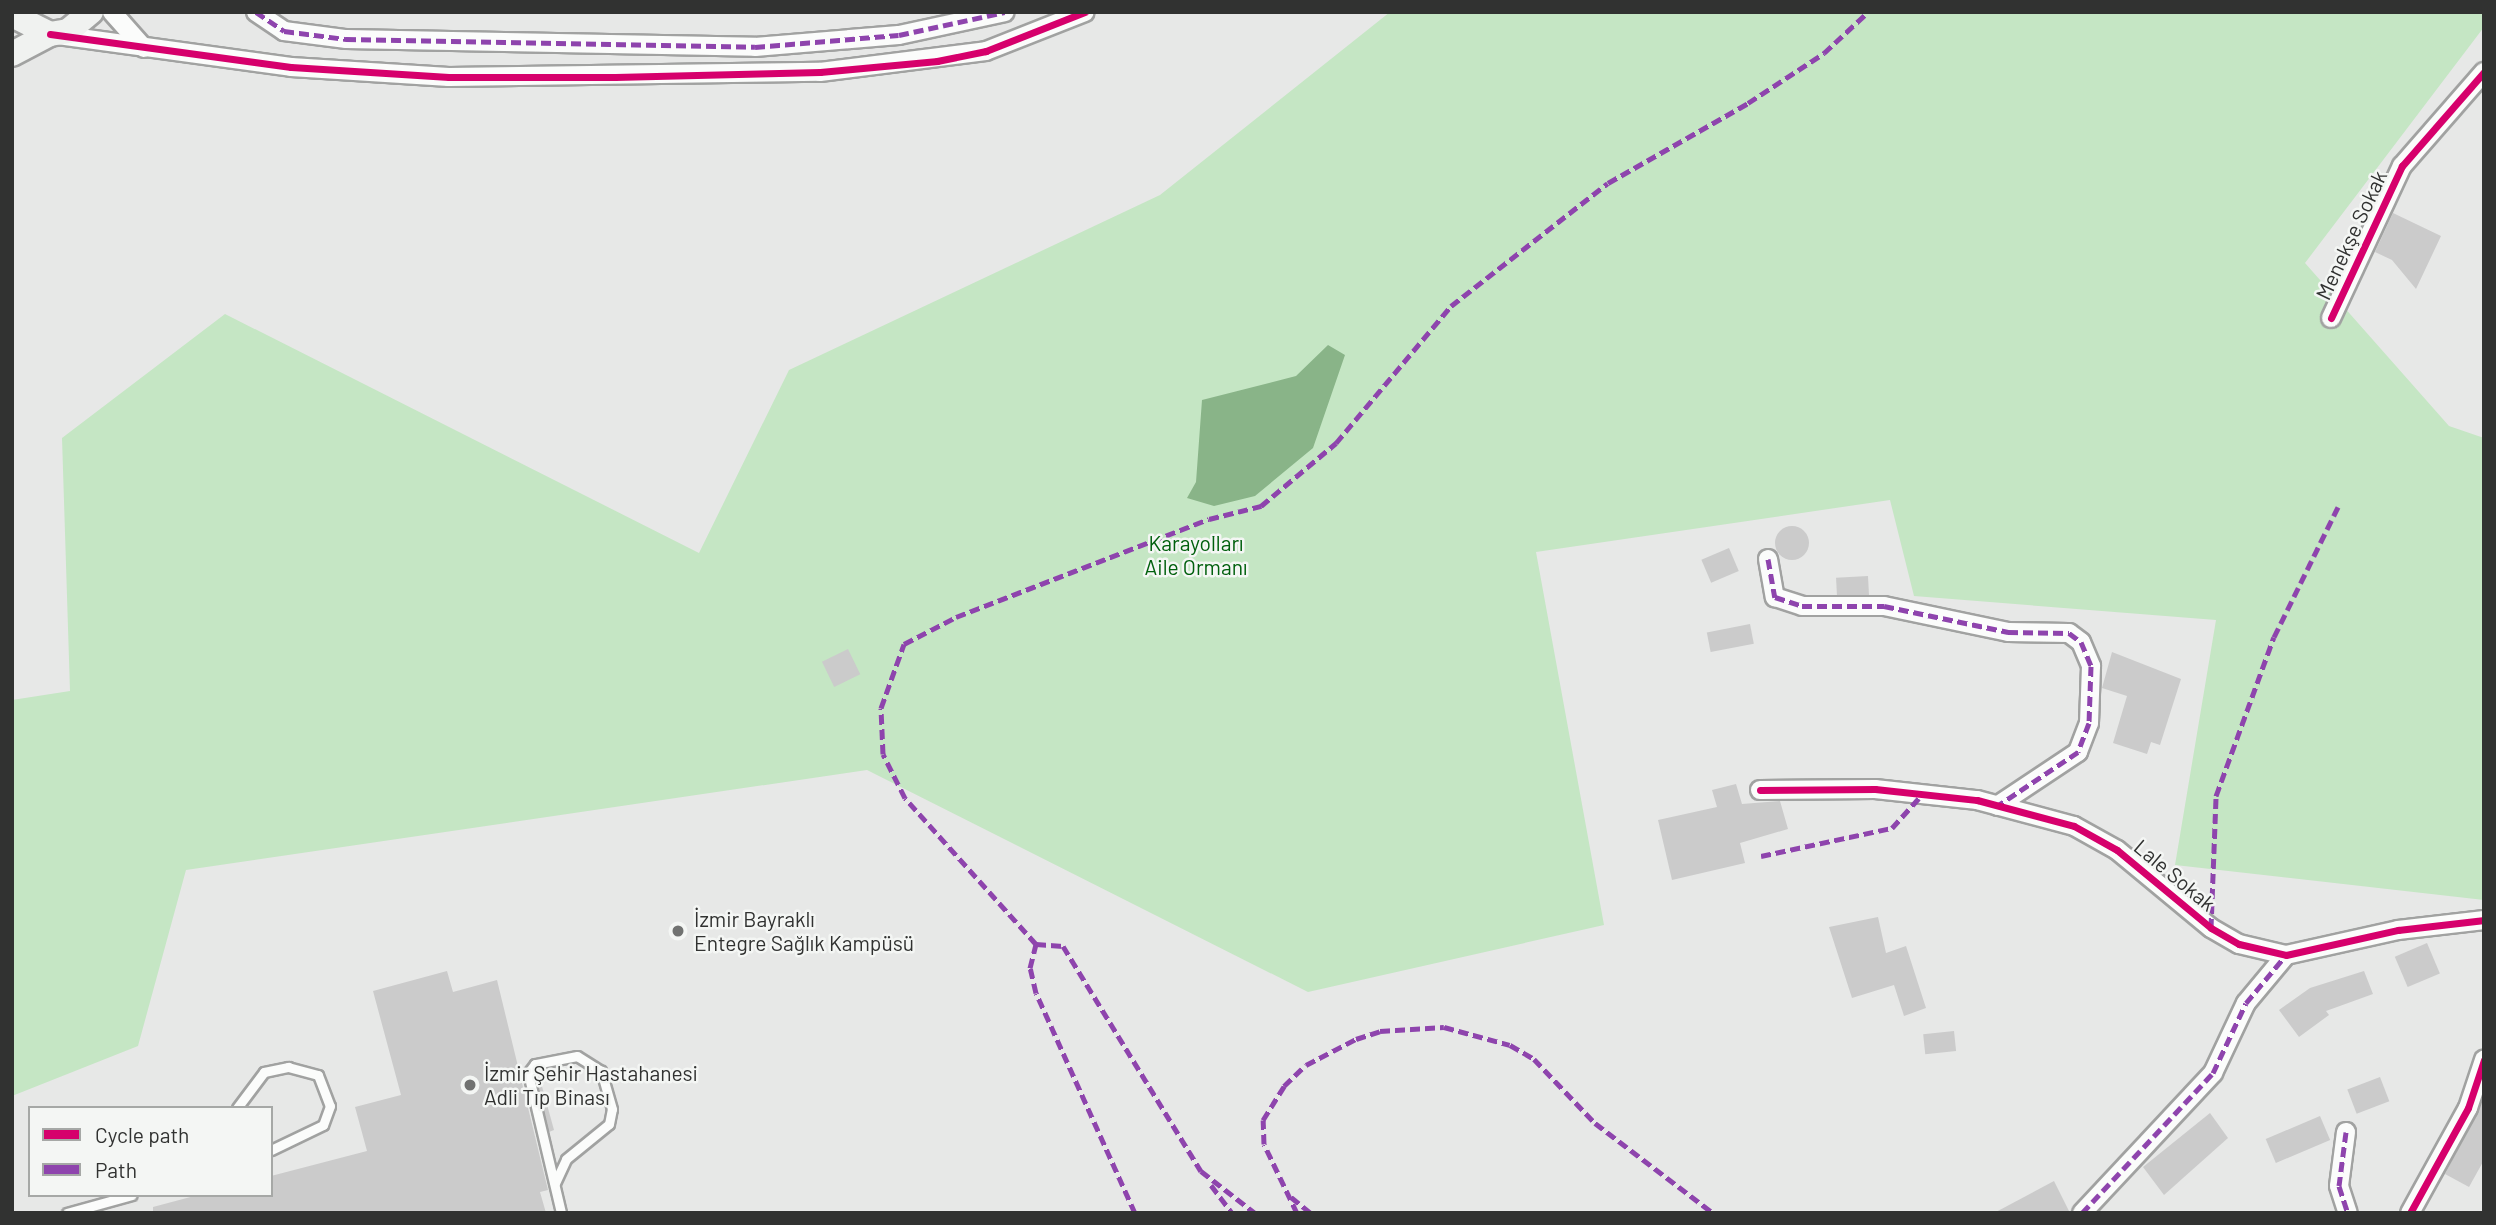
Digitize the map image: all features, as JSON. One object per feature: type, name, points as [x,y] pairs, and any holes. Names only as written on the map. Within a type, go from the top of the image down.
[{"type":"main road","points":[[12,54],[50,34],[68,30],[91,12]]},
{"type":"main road","points":[[12,15],[50,34]]},
{"type":"street","points":[[112,12],[144,48]]},
{"type":"street","points":[[256,12],[285,31],[346,38],[755,47],[900,35],[1005,12]]},
{"type":"street","points":[[50,34],[291,67],[449,77],[821,72],[986,51],[1085,12]]},
{"type":"street","name":"Menekşe Sokak","points":[[2331,318],[2402,166],[2484,72]]},
{"type":"street","points":[[1768,559],[1775,597],[1801,606],[1884,606],[2008,632],[2069,633],[2081,642],[2091,666],[2089,723],[2078,752],[1997,806]]},
{"type":"street","name":"Lale Sokak","points":[[1760,790],[1875,789],[1997,806],[2074,826],[2117,850],[2211,928],[2239,944],[2286,956],[2398,930],[2484,920]]},
{"type":"street","points":[[2082,1213],[2213,1073],[2246,1003],[2286,956]]},
{"type":"street","points":[[2410,1213],[2468,1108],[2484,1060]]},
{"type":"street","points":[[2346,1132],[2339,1186],[2348,1213]]},
{"type":"lane","points":[[555,1183],[566,1159],[609,1124],[612,1108],[601,1071],[577,1056],[535,1064],[528,1073],[561,1213]]},
{"type":"lane","points":[[238,1106],[264,1072],[288,1067],[318,1075],[330,1106],[323,1125],[273,1149]]},
{"type":"lane","points":[[67,1213],[125,1197]]},
{"type":"green space","name":"Karayolları Aile Ormanı","points":[[1390,12],[2484,12],[2484,27],[2305,263],[2449,426],[2484,438],[2484,900],[2175,865],[2216,620],[1914,596],[1890,500],[1536,552],[1604,925],[1308,992],[867,770],[186,870],[138,1046],[12,1096],[12,700],[70,691],[62,438],[225,314],[699,553],[789,370],[1160,195]]},
{"type":"shaded area","points":[[1328,345],[1345,355],[1313,448],[1255,496],[1214,506],[1187,498],[1196,482],[1202,400],[1296,376]]},
{"type":"building","points":[[2393,213],[2441,236],[2416,289],[2392,260],[2375,252]]},
{"type":"building","points":[[1792,526],[1804,531],[1809,543],[1804,555],[1792,560],[1780,555],[1775,543],[1780,531]]},
{"type":"building","points":[[1729,548],[1739,571],[1711,583],[1701,560]]},
{"type":"building","points":[[1868,576],[1869,595],[1837,597],[1836,578]]},
{"type":"building","points":[[1750,624],[1754,644],[1711,652],[1707,632]]},
{"type":"building","points":[[848,649],[860,674],[834,687],[822,662]]},
{"type":"building","points":[[2112,652],[2181,679],[2160,745],[2151,742],[2147,754],[2113,743],[2127,696],[2102,688]]},
{"type":"building","points":[[1736,784],[1742,804],[1780,801],[1788,829],[1740,843],[1745,863],[1672,880],[1658,820],[1717,807],[1712,790]]},
{"type":"building","points":[[1878,917],[1886,953],[1906,946],[1926,1008],[1904,1016],[1894,985],[1852,998],[1829,927]]},
{"type":"building","points":[[2427,943],[2440,973],[2408,987],[2395,957]]},
{"type":"building","name":"İzmir Şehir Hastahanesi Adli Tıp Binası","points":[[447,971],[453,992],[497,980],[548,1190],[540,1192],[546,1213],[153,1213],[153,1207],[190,1197],[273,1197],[273,1175],[367,1151],[355,1107],[401,1095],[373,991]]},
{"type":"building","points":[[2364,971],[2373,994],[2326,1011],[2329,1015],[2299,1037],[2279,1010],[2310,988]]},
{"type":"building","points":[[1954,1031],[1956,1051],[1925,1054],[1923,1034]]},
{"type":"building","points":[[538,1072],[554,1130],[549,1132],[536,1075]]},
{"type":"building","points":[[2380,1077],[2389,1101],[2357,1114],[2347,1090]]},
{"type":"building","points":[[2484,1097],[2484,1160],[2469,1187],[2445,1174]]},
{"type":"building","points":[[2210,1113],[2228,1138],[2164,1195],[2143,1167]]},
{"type":"building","points":[[2320,1116],[2330,1140],[2276,1163],[2266,1139]]},
{"type":"building","points":[[2054,1181],[2070,1213],[1994,1213]]},
{"type":"marked path","points":[[256,12],[284,31],[346,39],[755,47],[899,35],[1005,12]]},
{"type":"marked path","points":[[1036,944],[905,798],[883,754],[881,708],[904,644],[956,617],[1209,519],[1261,506],[1336,443],[1451,306],[1608,183],[1748,103],[1824,53],[1868,12]]},
{"type":"marked path","points":[[2211,928],[2216,796],[2274,637],[2339,505]]},
{"type":"marked path","points":[[1768,559],[1775,597],[1802,606],[1884,606],[2008,632],[2069,633],[2081,642],[2091,666],[2089,723],[2078,752],[1997,806]]},
{"type":"marked path","points":[[1761,856],[1892,828],[1919,798]]},
{"type":"marked path","points":[[1135,1213],[1036,993],[1030,968],[1036,944],[1063,946],[1201,1171],[1255,1213]]},
{"type":"marked path","points":[[2082,1213],[2213,1073],[2246,1003],[2286,955]]},
{"type":"marked path","points":[[1297,1213],[1264,1144],[1263,1120],[1284,1086],[1306,1065],[1356,1039],[1380,1031],[1444,1027],[1510,1045],[1534,1059],[1595,1123],[1713,1213]]},
{"type":"marked path","points":[[2346,1132],[2339,1186],[2348,1213]]},
{"type":"marked path","points":[[1211,1185],[1232,1213]]},
{"type":"marked path","points":[[1291,1197],[1311,1213]]},
{"type":"cycle path","points":[[50,34],[291,67],[449,77],[615,77],[820,72],[937,61],[986,51],[1085,12]]},
{"type":"cycle path","points":[[2331,318],[2402,166],[2484,72]]},
{"type":"cycle path","points":[[1760,790],[1875,789],[1977,800],[2074,826],[2117,850],[2211,928],[2239,944],[2286,955],[2398,930],[2484,920]]},
{"type":"cycle path","points":[[2410,1213],[2468,1108],[2484,1060]]},
{"type":"place","name":"İzmir Bayraklı Entegre Sağlık Kampüsü","points":[[678,931]]},
{"type":"place","name":"İzmir Şehir Hastahanesi Adli Tıp Binası","points":[[470,1085]]}]
